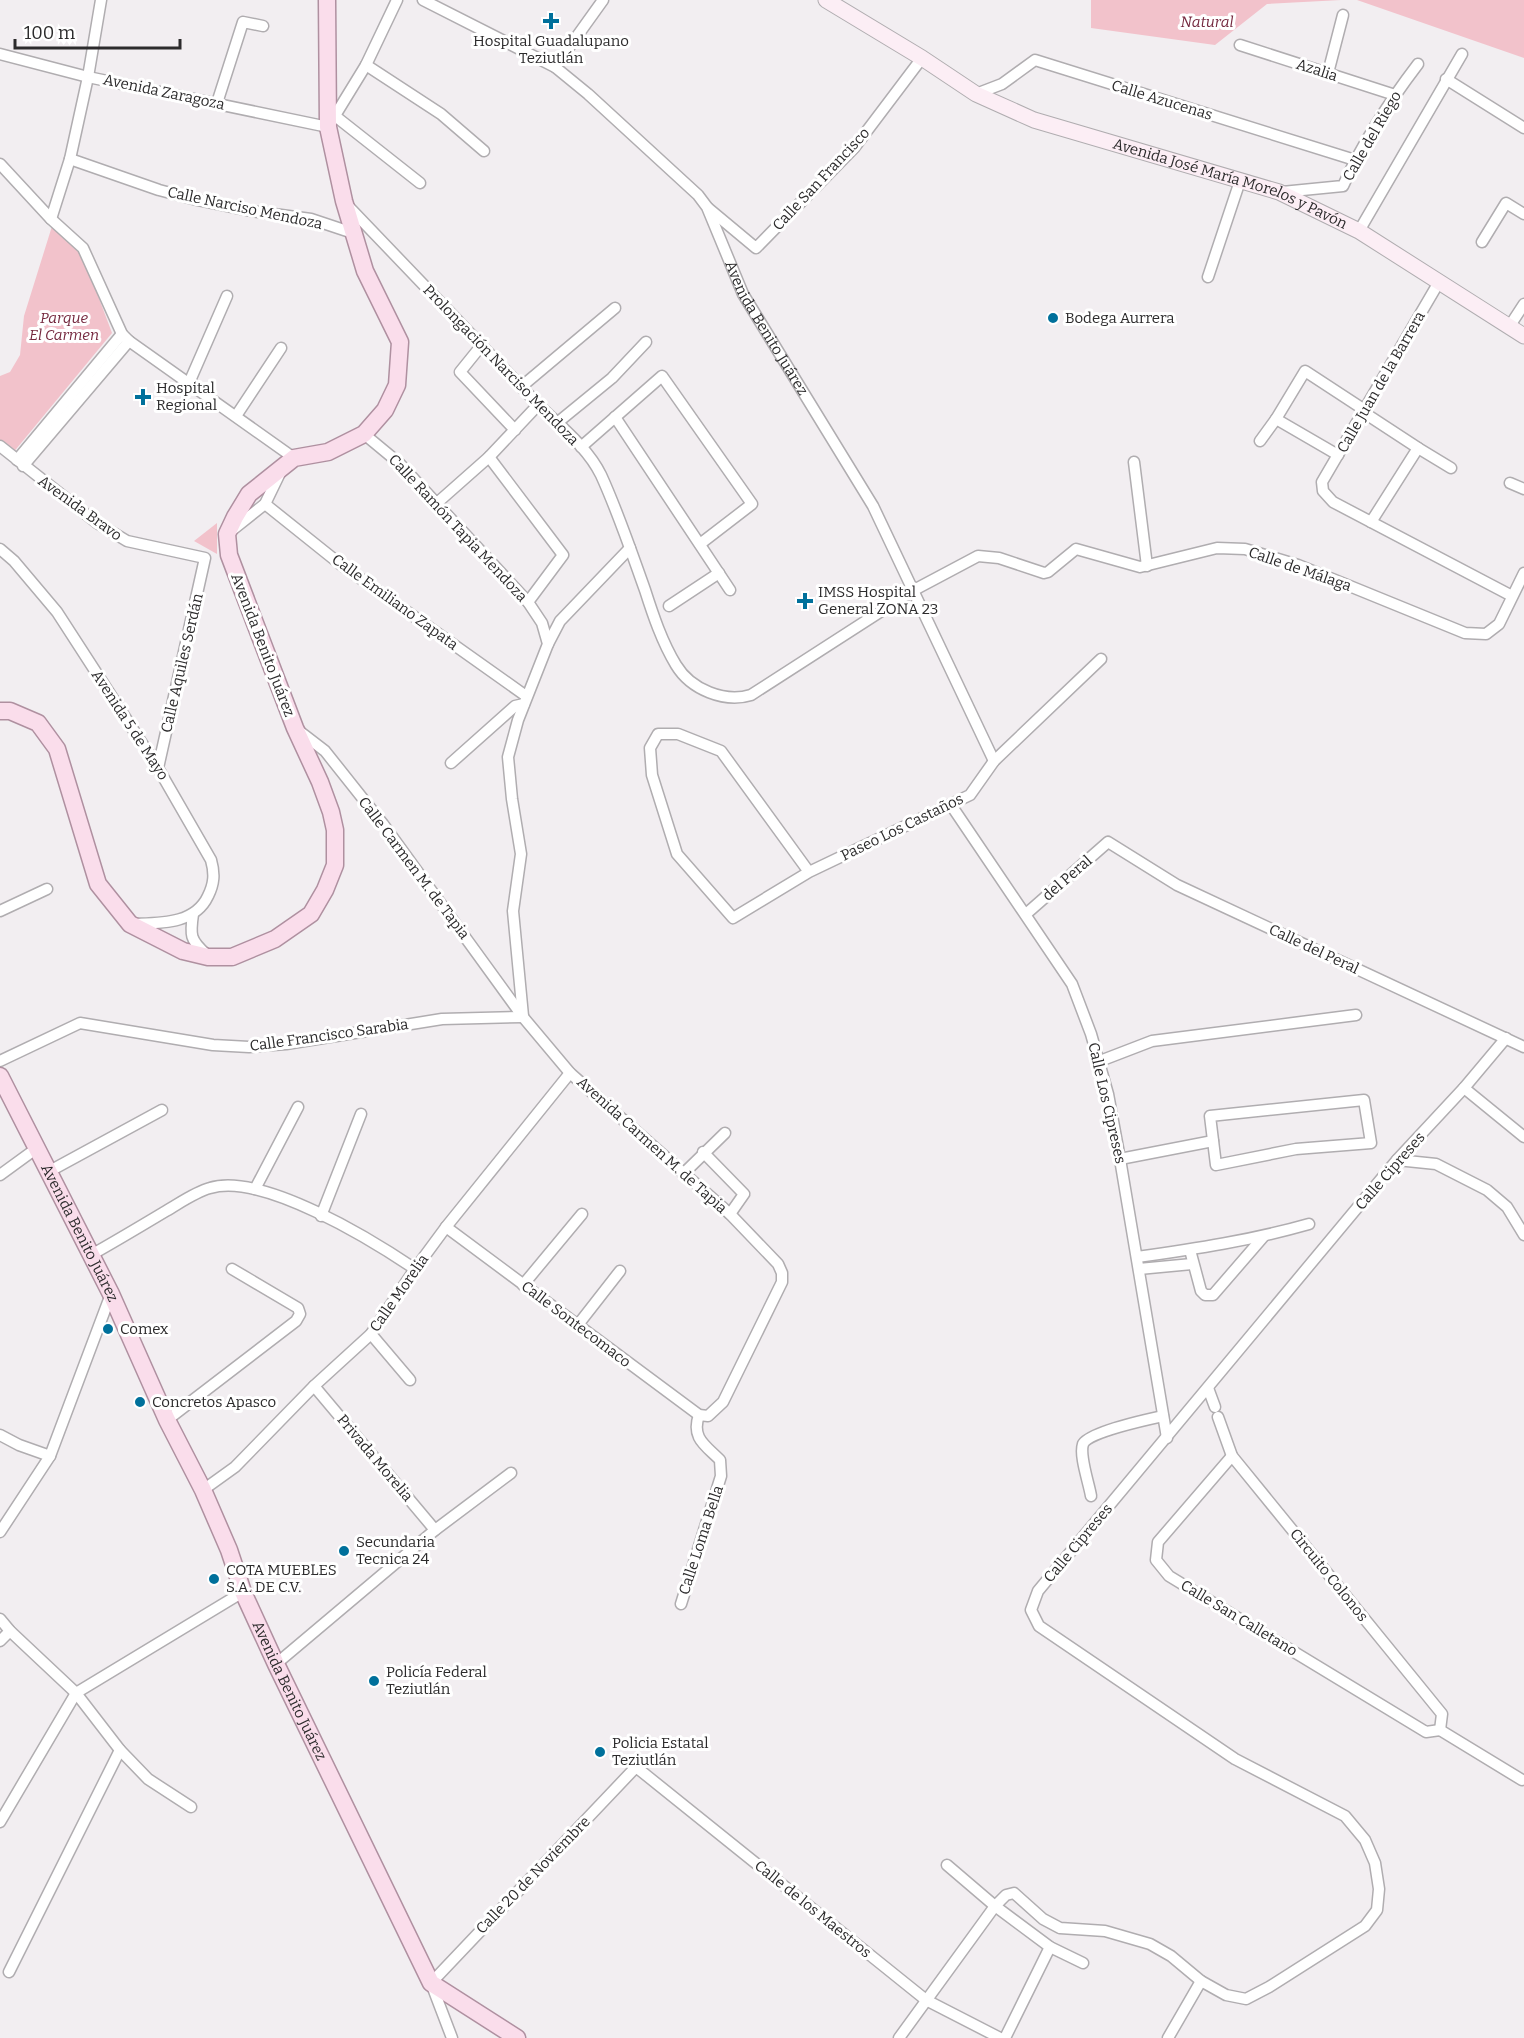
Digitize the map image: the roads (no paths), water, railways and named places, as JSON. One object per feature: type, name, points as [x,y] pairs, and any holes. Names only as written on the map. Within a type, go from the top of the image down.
[{"type":"main road","points":[[227,534],[249,494],[288,463],[328,452],[364,434],[385,410],[397,385],[400,342],[365,271],[344,201],[330,118],[327,0]]},
{"type":"main road","name":"Avenida José María Morelos y Pavón","points":[[826,0],[922,58],[976,94],[1034,120],[1279,192],[1359,231],[1524,336]]},
{"type":"main road","name":"Avenida Benito Juárez","points":[[0,711],[10,711],[38,723],[57,749],[98,884],[130,924],[183,951],[208,957],[232,957],[275,939],[311,914],[335,865],[335,830],[320,782],[295,728],[229,555],[227,534]]},
{"type":"main road","name":"Avenida Benito Juárez","points":[[1,1081],[111,1294],[167,1420],[203,1490],[229,1550],[243,1592],[276,1664],[431,1983]]},
{"type":"main road","points":[[431,1983],[518,2038]]},
{"type":"street","points":[[51,219],[70,159],[88,77],[101,0]]},
{"type":"street","points":[[397,0],[366,65],[330,118],[420,183]]},
{"type":"street","name":"Avenida Benito Juárez","points":[[423,0],[555,68],[588,94],[689,187],[707,207],[743,294],[873,506],[994,761]]},
{"type":"street","points":[[555,68],[603,0]]},
{"type":"street","points":[[1328,73],[1343,15]]},
{"type":"street","points":[[218,104],[243,22],[263,26]]},
{"type":"street","name":"Azalia","points":[[1240,45],[1395,95]]},
{"type":"street","name":"Avenida Zaragoza","points":[[0,54],[88,77],[218,104],[330,118]]},
{"type":"street","points":[[1359,231],[1462,54]]},
{"type":"street","name":"Calle San Francisco","points":[[707,207],[756,248],[854,148],[922,58]]},
{"type":"street","name":"Calle Azucenas","points":[[976,94],[1002,84],[1035,60],[1355,160]]},
{"type":"street","name":"Calle del Riego","points":[[1279,192],[1343,186],[1355,160],[1395,95],[1418,64]]},
{"type":"street","points":[[366,65],[441,114],[484,151]]},
{"type":"street","points":[[1446,79],[1524,128]]},
{"type":"street","name":"Calle Narciso Mendoza","points":[[70,159],[159,190],[197,200],[251,211],[310,219],[353,233]]},
{"type":"street","points":[[0,164],[51,219],[83,248],[126,338],[236,416],[288,463],[265,504],[227,534]]},
{"type":"street","points":[[1208,278],[1240,181]]},
{"type":"street","name":"Prolongación Narciso Mendoza","points":[[344,201],[538,405],[581,447],[600,473],[630,548],[656,624],[677,667],[692,683],[723,697],[741,698],[751,695],[914,590]]},
{"type":"street","points":[[1482,242],[1506,203],[1524,214]]},
{"type":"street","name":"Calle Juan de la Barrera","points":[[1371,522],[1333,502],[1323,491],[1323,482],[1439,282]]},
{"type":"street","points":[[189,382],[227,296]]},
{"type":"street","points":[[1509,327],[1524,304]]},
{"type":"street","points":[[521,387],[615,308]]},
{"type":"street","points":[[20,463],[126,338]]},
{"type":"street","points":[[556,423],[612,378],[646,342]]},
{"type":"street","points":[[482,346],[460,372],[515,430]]},
{"type":"street","points":[[236,416],[281,348]]},
{"type":"street","points":[[1260,441],[1276,420],[1305,370],[1360,407],[1363,412],[1451,468]]},
{"type":"street","points":[[581,447],[662,376],[752,504],[699,544]]},
{"type":"street","points":[[437,503],[489,458],[538,405]]},
{"type":"street","points":[[615,417],[730,590]]},
{"type":"street","points":[[1276,420],[1338,455]]},
{"type":"street","name":"Calle Ramón Tapia Mendoza","points":[[364,434],[399,463],[528,602],[542,623],[548,644]]},
{"type":"street","name":"Avenida Bravo","points":[[0,446],[97,523],[127,541],[205,558]]},
{"type":"street","points":[[1418,448],[1371,522],[1512,596],[1524,573]]},
{"type":"street","points":[[489,458],[563,555],[528,602]]},
{"type":"street","points":[[1134,462],[1147,566]]},
{"type":"street","points":[[1510,483],[1524,489]]},
{"type":"street","name":"Calle Emiliano Zapata","points":[[265,504],[340,564],[525,700]]},
{"type":"street","points":[[523,1017],[513,911],[521,854],[508,757],[525,700],[560,621],[630,548]]},
{"type":"street","name":"Calle de Málaga","points":[[914,590],[978,556],[999,558],[1044,573],[1076,549],[1133,566],[1147,566],[1217,548],[1245,549],[1298,565],[1465,633],[1486,634],[1499,624],[1512,596]]},
{"type":"street","name":"Avenida 5 de Mayo","points":[[0,549],[15,561],[57,612],[158,768],[211,860],[214,869],[211,891],[204,905],[194,914]]},
{"type":"street","name":"Calle Aquiles Serdán","points":[[158,768],[205,558]]},
{"type":"street","points":[[669,606],[719,573]]},
{"type":"street","name":"Paseo Los Castaños","points":[[808,872],[721,751],[678,735],[658,734],[650,748],[652,775],[677,854],[733,918],[808,872],[970,795],[994,761],[1101,659]]},
{"type":"street","points":[[451,763],[515,706],[525,700]]},
{"type":"street","name":"Calle Carmen M. de Tapia","points":[[295,728],[325,751],[375,814],[523,1017]]},
{"type":"street","name":"Calle Los Cipreses","points":[[951,805],[1072,984],[1100,1061],[1120,1159],[1167,1438]]},
{"type":"street","name":"del Peral","points":[[1026,915],[1108,842]]},
{"type":"street","name":"Calle del Peral","points":[[1108,842],[1177,885],[1524,1047]]},
{"type":"street","points":[[0,911],[47,889]]},
{"type":"street","points":[[130,924],[166,923],[194,914]]},
{"type":"street","points":[[194,914],[190,931],[192,938],[195,945],[208,957]]},
{"type":"street","points":[[1100,1061],[1152,1041],[1356,1015]]},
{"type":"street","name":"Calle Francisco Sarabia","points":[[0,1061],[80,1023],[213,1045],[249,1047],[286,1044],[441,1019],[523,1017]]},
{"type":"street","name":"Avenida Carmen M. de Tapia","points":[[523,1017],[570,1072],[730,1214],[778,1264],[782,1273],[782,1282],[723,1402],[704,1415]]},
{"type":"street","name":"Calle Cipreses","points":[[995,1906],[1006,1895],[1014,1893],[1043,1919],[1060,1928],[1105,1931],[1150,1944],[1171,1956],[1201,1981],[1226,1995],[1246,1999],[1269,1988],[1365,1926],[1377,1910],[1379,1889],[1375,1863],[1365,1840],[1345,1816],[1235,1758],[1039,1626],[1032,1610],[1038,1591],[1397,1160],[1464,1088],[1506,1038]]},
{"type":"street","name":"Calle Morelia","points":[[203,1490],[234,1467],[371,1334],[446,1227],[570,1072]]},
{"type":"street","points":[[1464,1088],[1524,1137]]},
{"type":"street","points":[[1364,1100],[1371,1143],[1296,1149],[1216,1165],[1213,1141],[1210,1116],[1364,1100]]},
{"type":"street","points":[[255,1189],[298,1107]]},
{"type":"street","points":[[48,1172],[162,1110]]},
{"type":"street","points":[[321,1216],[361,1114]]},
{"type":"street","points":[[684,1174],[703,1152],[725,1133]]},
{"type":"street","points":[[1120,1159],[1213,1141]]},
{"type":"street","points":[[0,1175],[37,1148]]},
{"type":"street","points":[[703,1152],[744,1194],[730,1214]]},
{"type":"street","points":[[1397,1160],[1436,1164],[1487,1190],[1507,1207],[1524,1235]]},
{"type":"street","points":[[91,1255],[211,1187],[237,1186],[255,1189],[296,1203],[378,1245],[415,1269]]},
{"type":"street","points":[[523,1285],[582,1214]]},
{"type":"street","points":[[1137,1257],[1264,1236],[1309,1224]]},
{"type":"street","name":"Calle Sontecomaco","points":[[446,1227],[577,1326],[704,1415]]},
{"type":"street","points":[[1190,1250],[1201,1291],[1205,1295],[1213,1295],[1264,1236]]},
{"type":"street","points":[[1139,1269],[1192,1264]]},
{"type":"street","points":[[167,1420],[296,1321],[300,1314],[298,1308],[232,1269]]},
{"type":"street","points":[[577,1326],[620,1271]]},
{"type":"street","points":[[0,1532],[50,1456],[111,1294]]},
{"type":"street","points":[[371,1334],[410,1380]]},
{"type":"street","name":"Privada Morelia","points":[[315,1386],[435,1530]]},
{"type":"street","name":"Circuito Colonos","points":[[1208,1388],[1232,1456],[1442,1714],[1440,1730]]},
{"type":"street","name":"Calle Loma Bella","points":[[681,1604],[721,1476],[720,1460],[698,1438],[695,1426],[704,1415]]},
{"type":"street","points":[[1091,1496],[1082,1455],[1083,1443],[1088,1438],[1126,1425],[1163,1416]]},
{"type":"street","points":[[0,1436],[50,1456]]},
{"type":"street","name":"Calle San Calletano","points":[[1232,1456],[1158,1542],[1156,1560],[1169,1576],[1426,1732],[1440,1730],[1522,1780]]},
{"type":"street","points":[[276,1664],[435,1530],[511,1473]]},
{"type":"street","points":[[0,1822],[76,1693],[243,1592]]},
{"type":"street","points":[[0,1619],[76,1693],[120,1750],[148,1779],[190,1807]]},
{"type":"street","points":[[0,1641],[10,1631]]},
{"type":"street","points":[[9,1972],[120,1750]]},
{"type":"street","name":"Calle 20 de Noviembre","points":[[431,1983],[636,1767]]},
{"type":"street","name":"Calle de los Maestros","points":[[636,1767],[926,2000],[1000,2038]]},
{"type":"street","points":[[947,1865],[995,1906],[1050,1947],[1083,1963]]},
{"type":"street","points":[[899,2038],[995,1906]]},
{"type":"street","points":[[1005,2038],[1050,1947]]},
{"type":"street","points":[[1168,2038],[1201,1981]]},
{"type":"street","points":[[431,1983],[452,2038]]},
{"type":"place","name":"Hospital Guadalupano Teziutlán","points":[[551,21]]},
{"type":"place","name":"Bodega Aurrera","points":[[1053,318]]},
{"type":"place","name":"Hospital Regional","points":[[143,397]]},
{"type":"place","name":"IMSS Hospital General ZONA 23","points":[[805,601]]},
{"type":"place","name":"Comex","points":[[108,1329]]},
{"type":"place","name":"Concretos Apasco","points":[[140,1402]]},
{"type":"place","name":"Secundaria Tecnica 24","points":[[344,1551]]},
{"type":"place","name":"COTA MUEBLES S.A. DE C.V.","points":[[214,1579]]},
{"type":"place","name":"Policía Federal Teziutlán","points":[[374,1681]]},
{"type":"place","name":"Policia Estatal Teziutlán","points":[[600,1752]]},
{"type":"park label","name":"Natural","points":[[1207,22]]},
{"type":"park label","name":"Parque El Carmen","points":[[64,326]]}]
